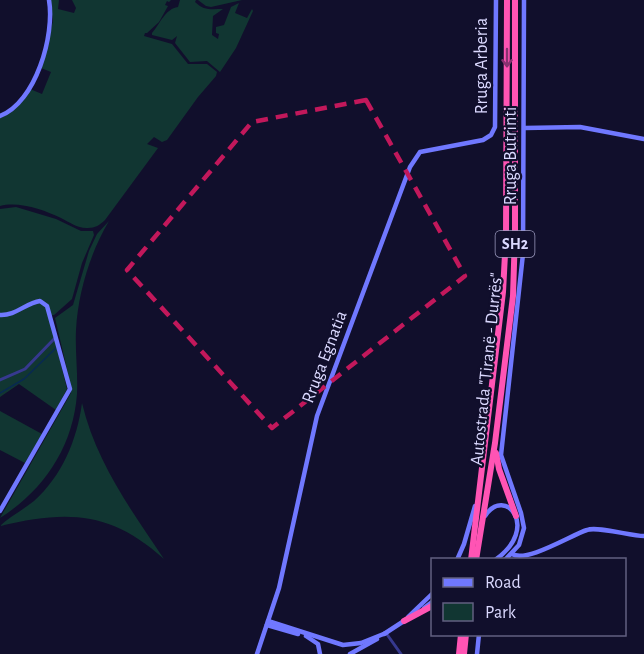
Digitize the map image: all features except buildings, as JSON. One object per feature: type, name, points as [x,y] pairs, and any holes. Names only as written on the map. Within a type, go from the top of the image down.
[{"type":"highway","name":"Autostrada \"Tiranë - Durrës\"","points":[[471,558],[503,292],[506,236],[507,0]]},
{"type":"highway","name":"Autostrada \"Tiranë - Durrës\"","points":[[476,558],[495,443],[514,275],[515,0]]},
{"type":"highway","points":[[495,443],[516,516]]},
{"type":"highway","points":[[404,621],[431,605]]},
{"type":"highway","points":[[457,636],[461,653]]},
{"type":"highway","points":[[461,636],[461,653]]},
{"type":"highway","points":[[461,653],[465,636]]},
{"type":"main road","points":[[0,116],[15,106],[26,93],[34,78],[42,59],[51,25],[49,0]]},
{"type":"main road","name":"Rruga Arberia","points":[[494,131],[496,119],[496,0]]},
{"type":"main road","name":"Rruga Butrinti","points":[[499,456],[523,254],[524,0]]},
{"type":"main road","points":[[525,128],[580,127],[644,139]]},
{"type":"main road","name":"Rruga Egnatia","points":[[257,654],[284,567],[317,416],[410,167],[417,155],[423,151],[479,141],[487,138],[494,131]]},
{"type":"main road","points":[[0,315],[9,315],[26,305],[40,301],[47,306],[70,385],[69,394],[0,511]]},
{"type":"main road","points":[[499,456],[524,524],[522,537],[507,558]]},
{"type":"main road","points":[[458,558],[478,501]]},
{"type":"main road","points":[[484,516],[491,508],[502,505],[509,507],[516,516],[518,525],[515,541],[498,558]]},
{"type":"main road","points":[[512,554],[520,556],[563,542],[591,529],[644,536]]},
{"type":"main road","points":[[350,654],[404,621],[431,595]]},
{"type":"main road","points":[[272,610],[279,626],[311,638],[318,644],[320,654]]},
{"type":"main road","points":[[267,623],[343,645],[361,643],[386,633]]},
{"type":"main road","points":[[263,636],[279,626]]},
{"type":"main road","points":[[477,654],[479,636]]},
{"type":"street","points":[[0,380],[25,369],[57,336]]},
{"type":"street","points":[[386,633],[401,654]]},
{"type":"highlighted area","points":[[366,100],[465,276],[272,428],[127,270],[252,122]]},
{"type":"green space","points":[[50,0],[59,0],[58,9],[74,13],[76,8],[72,0],[171,0],[167,1],[165,5],[168,6],[159,22],[144,36],[172,44],[188,64],[207,64],[217,72],[167,140],[162,142],[154,137],[147,144],[158,148],[105,220],[93,227],[78,226],[31,207],[0,206],[0,118],[18,106],[30,89],[42,94],[51,72],[41,68],[53,21]]},
{"type":"green space","points":[[180,0],[196,0],[198,5],[205,8],[223,9],[213,16],[212,35],[218,39],[219,34],[216,33],[216,27],[224,25],[231,7],[239,3],[235,13],[247,18],[252,9],[236,48],[220,72],[207,61],[190,62],[175,43],[177,36],[172,40],[152,35],[166,14],[178,7]]},
{"type":"green space","points":[[198,0],[242,0],[211,7]]},
{"type":"green space","points":[[16,207],[56,219],[81,231],[93,231],[94,235],[82,263],[72,299],[54,315],[49,316],[67,389],[56,410],[19,384],[0,397],[0,209]]},
{"type":"green space","points":[[109,221],[91,260],[79,302],[76,338],[77,394],[69,432],[54,465],[43,480],[16,507],[0,518],[71,393],[55,318],[73,305],[89,251],[97,234]]},
{"type":"green space","points":[[82,403],[88,425],[105,465],[127,504],[164,559],[125,531],[87,518],[46,518],[0,526],[34,501],[53,480],[72,444]]},
{"type":"green space","points":[[0,411],[42,434],[25,463],[0,450]]},
{"type":"waterway","points":[[0,393],[24,379],[56,348]]}]
